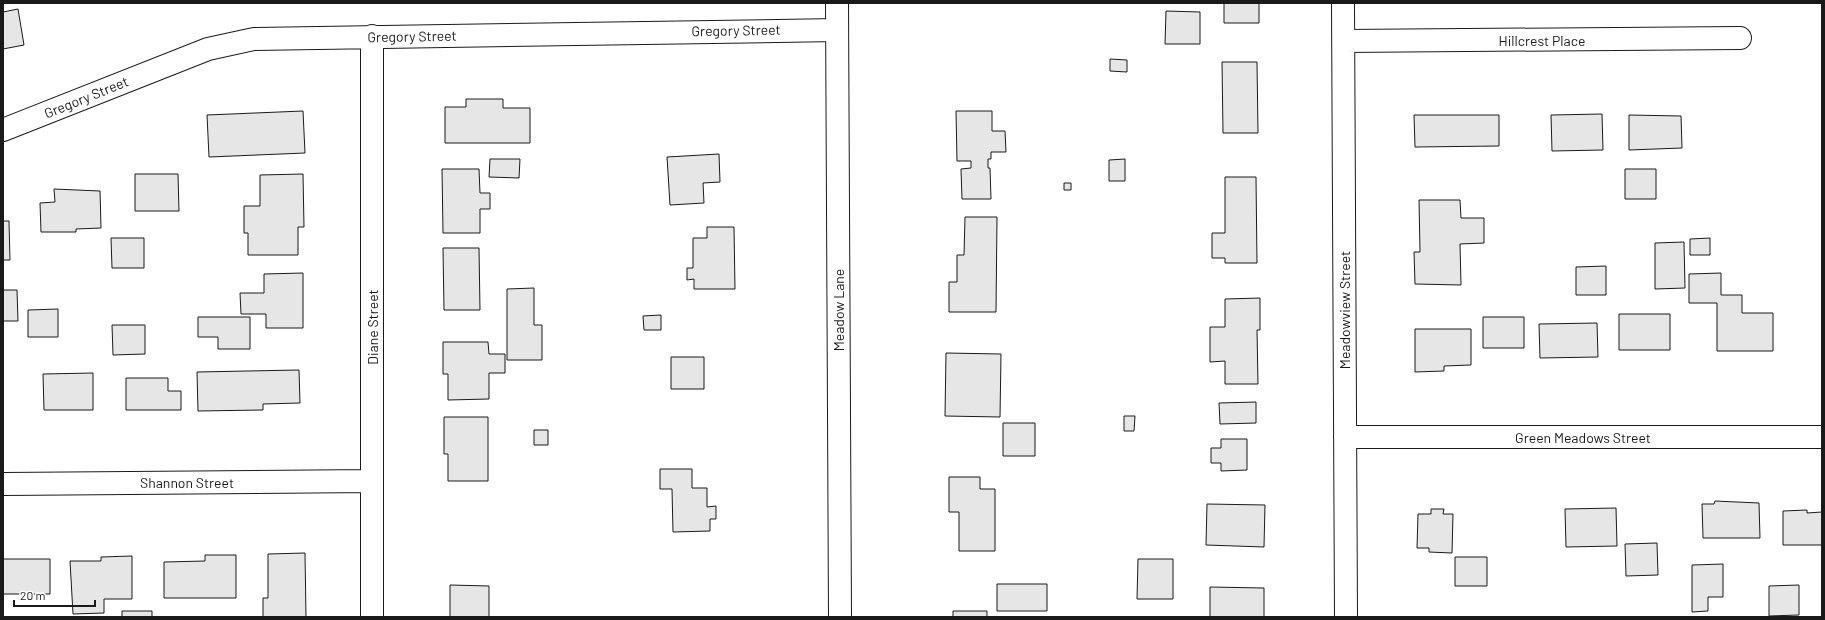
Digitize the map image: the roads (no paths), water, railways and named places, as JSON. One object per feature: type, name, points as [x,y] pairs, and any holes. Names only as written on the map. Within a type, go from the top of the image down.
[{"type":"street","name":"Meadow Lane","points":[[837,3],[840,617]]},
{"type":"street","name":"Meadowview Street","points":[[1343,3],[1346,617]]},
{"type":"street","name":"Gregory Street","points":[[3,130],[208,48],[228,43],[272,38],[837,30]]},
{"type":"street","name":"Diane Street","points":[[372,36],[372,617]]},
{"type":"street","name":"Hillcrest Place","points":[[1344,41],[1740,38]]},
{"type":"street","name":"Green Meadows Street","points":[[1345,437],[1822,437]]},
{"type":"street","name":"Shannon Street","points":[[3,484],[371,481]]}]
